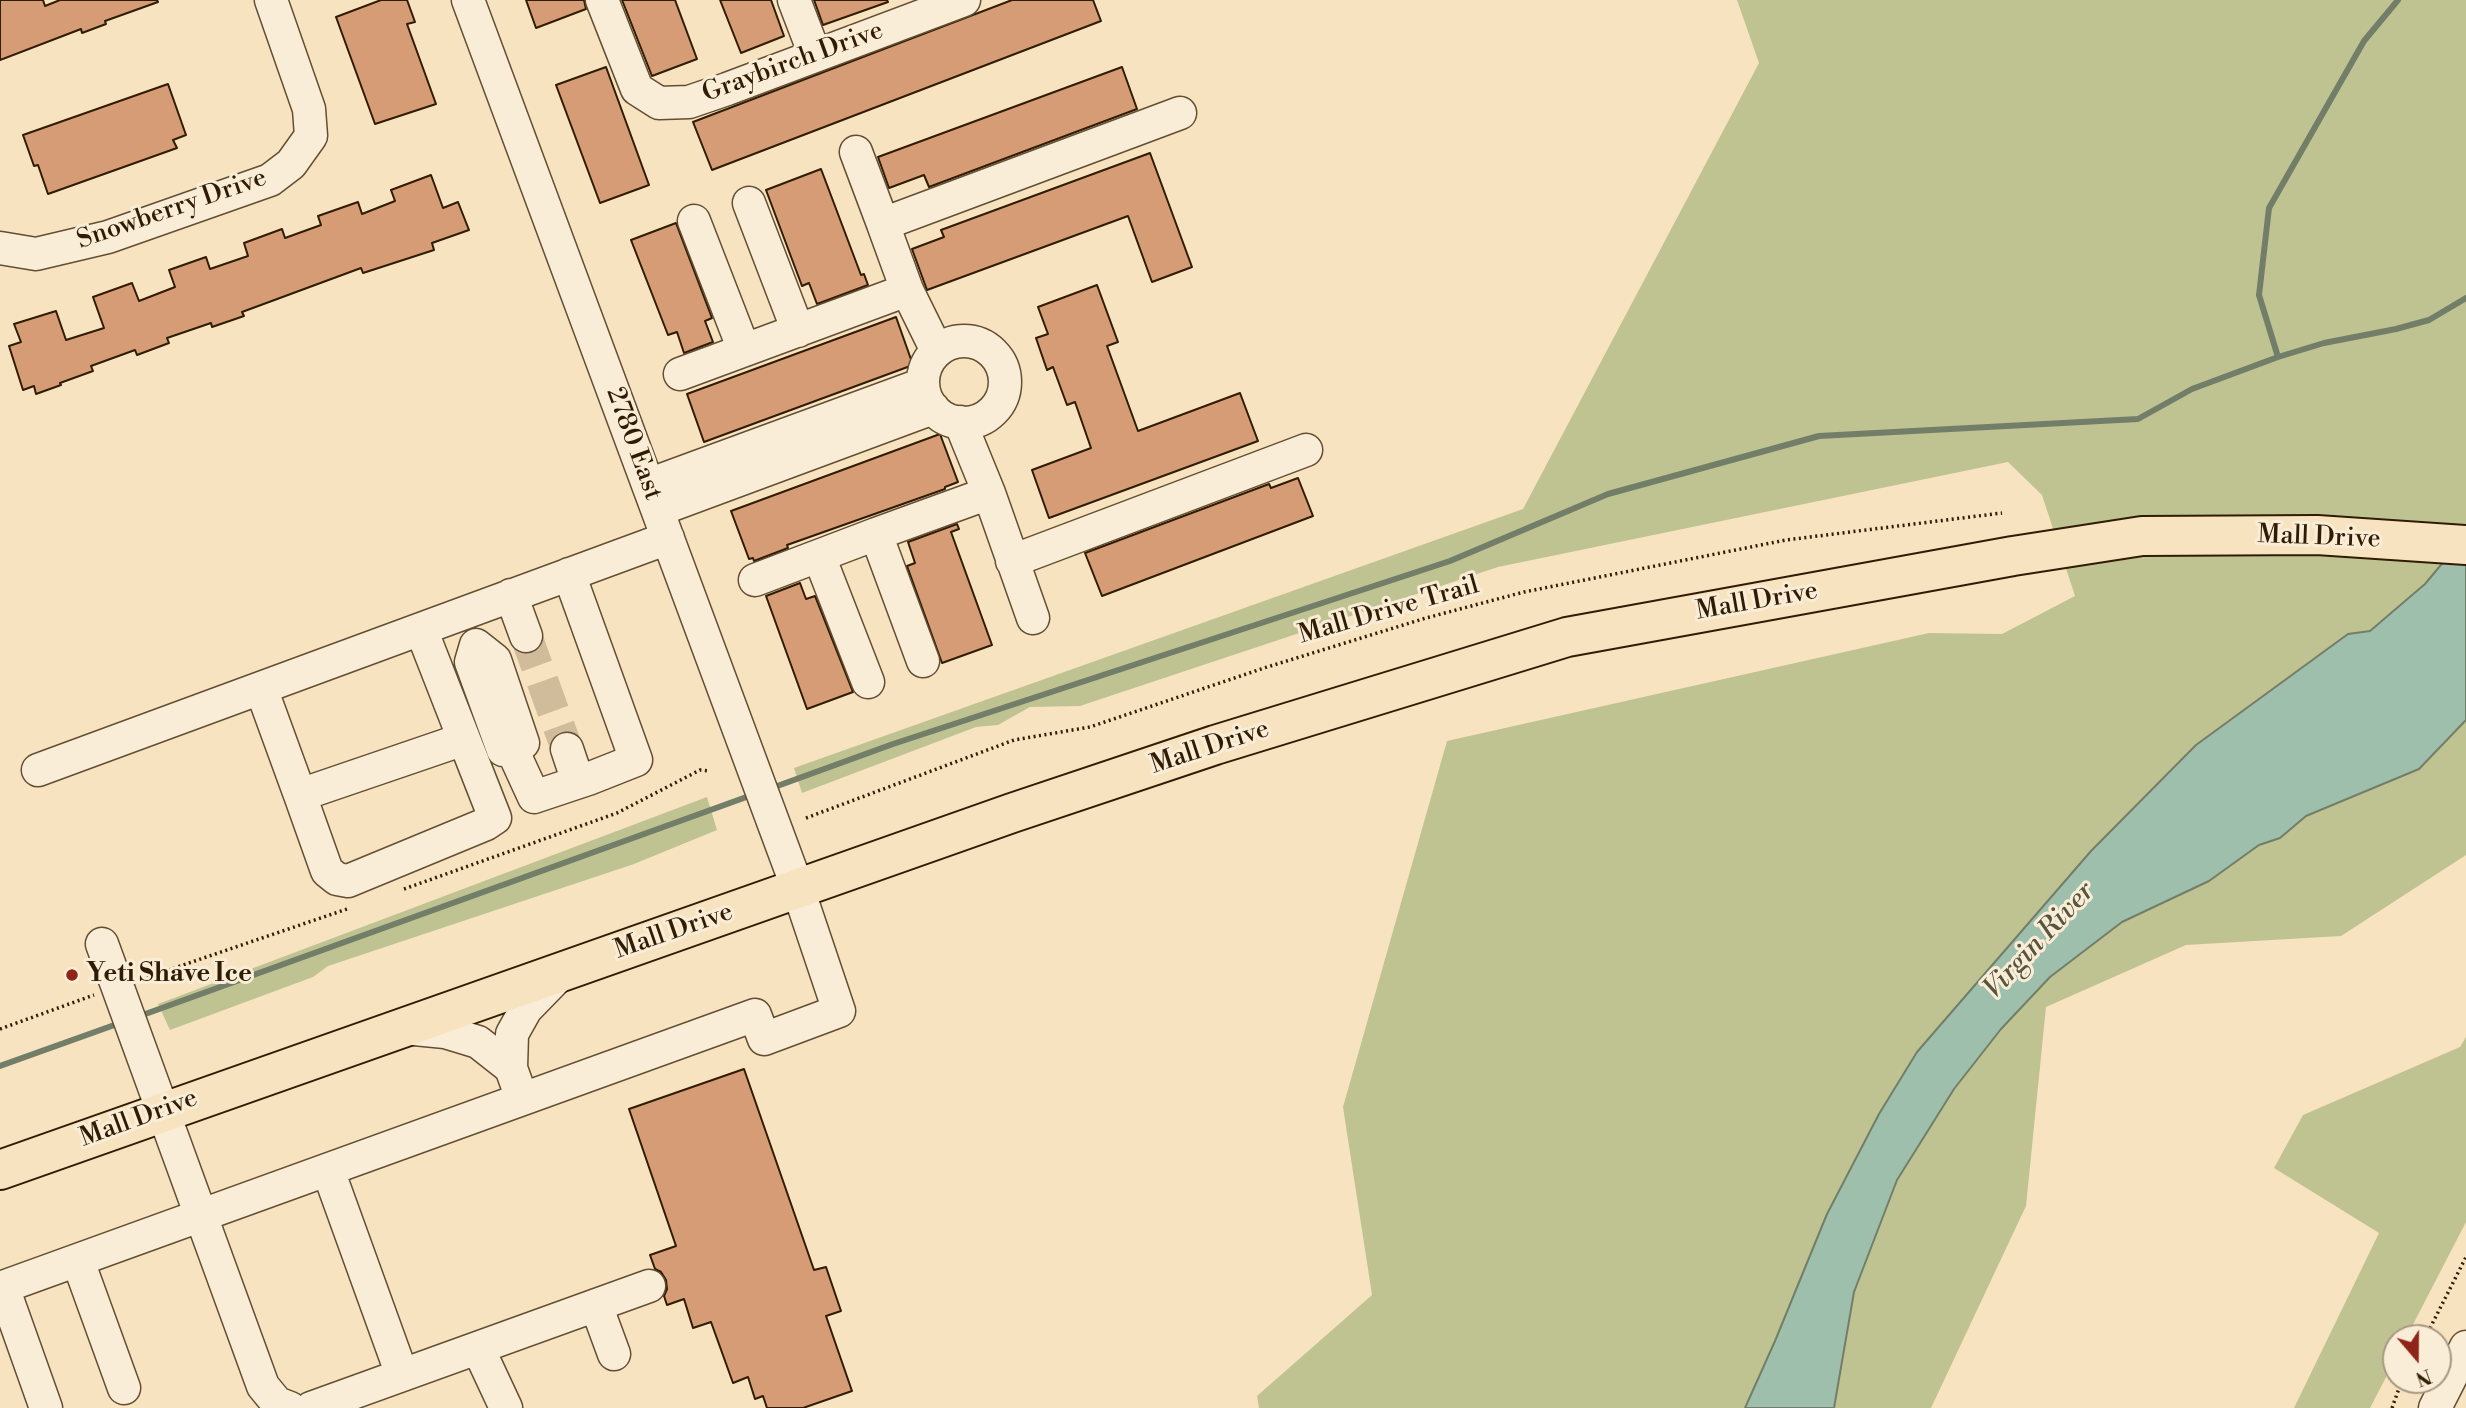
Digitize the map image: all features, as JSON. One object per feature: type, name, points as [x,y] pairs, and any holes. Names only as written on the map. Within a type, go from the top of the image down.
[{"type":"main road","name":"Mall Drive","points":[[0,1170],[798,888],[1215,745],[1567,637],[2013,556],[2142,536],[2317,535],[2466,545]]},
{"type":"street","name":"Snowberry Drive","points":[[0,247],[36,254],[108,237],[270,180],[291,164],[311,136],[309,109],[271,0]]},
{"type":"street","name":"2780 East","points":[[468,0],[798,888],[839,1012],[764,1039],[755,1015],[523,1099]]},
{"type":"street","name":"Graybirch Drive","points":[[602,0],[637,89],[659,103],[689,102],[964,0]]},
{"type":"street","points":[[794,0],[815,55]]},
{"type":"street","points":[[883,224],[1180,113]]},
{"type":"street","points":[[856,152],[907,290],[937,351]]},
{"type":"street","points":[[749,203],[798,331]]},
{"type":"street","points":[[694,221],[744,351]]},
{"type":"street","points":[[680,374],[907,290]]},
{"type":"street","points":[[975,342],[997,357],[1003,369],[1003,395],[996,407],[986,416],[974,422],[960,422],[940,415],[928,396],[924,372],[937,351],[948,344],[975,342]]},
{"type":"street","points":[[38,770],[569,574],[658,511],[928,396]]},
{"type":"street","points":[[960,422],[989,493],[1033,618]]},
{"type":"street","points":[[1012,561],[1306,450]]},
{"type":"street","points":[[755,580],[989,493]]},
{"type":"street","points":[[876,534],[923,661]]},
{"type":"street","points":[[819,556],[868,682]]},
{"type":"street","points":[[464,613],[476,646],[471,662],[534,797],[578,782],[636,760],[569,574]]},
{"type":"street","points":[[512,596],[526,636]]},
{"type":"street","points":[[261,688],[327,871],[337,879],[348,881],[495,818],[421,629]]},
{"type":"street","points":[[300,796],[464,739]]},
{"type":"street","points":[[567,749],[578,782]]},
{"type":"street","points":[[102,944],[107,993],[144,1064],[263,1386],[277,1403],[290,1408]]},
{"type":"street","points":[[46,1408],[1,1288],[523,1099],[511,1068],[512,1034],[526,1009],[564,970]]},
{"type":"street","points":[[400,1028],[446,1032],[478,1042],[511,1068]]},
{"type":"street","points":[[328,1170],[402,1375]]},
{"type":"street","points":[[78,1261],[124,1388]]},
{"type":"street","points":[[311,1408],[649,1286]]},
{"type":"street","points":[[596,1305],[614,1354]]},
{"type":"street","points":[[2446,1404],[2466,1347]]},
{"type":"street","points":[[478,1348],[506,1408]]},
{"type":"path","name":"Mall Drive Trail","points":[[806,818],[1014,740],[1090,727],[1264,668],[1426,618],[1524,592],[1786,540],[2003,513]]},
{"type":"path","points":[[0,1029],[107,993]]},
{"type":"path","points":[[2432,1324],[2466,1257]]},
{"type":"green space","points":[[1737,0],[2466,0],[2466,535],[2425,584],[2370,632],[2348,634],[2196,745],[2091,851],[1917,1052],[1879,1114],[1827,1214],[1745,1408],[1259,1408],[1257,1396],[1372,1295],[1343,1107],[1447,741],[1929,633],[2002,634],[2075,596],[2042,495],[2008,462],[1498,567],[1080,706],[1030,707],[998,725],[976,727],[802,793],[794,768],[1523,509],[1759,63]]},
{"type":"green space","points":[[2466,720],[2466,855],[2341,936],[2186,945],[2046,1007],[2026,1206],[1931,1408],[1834,1408],[1854,1292],[1897,1180],[1954,1089],[2001,1029],[2050,977],[2122,922],[2209,881],[2259,845],[2280,838],[2306,816],[2419,769]]},
{"type":"green space","points":[[707,797],[717,830],[634,864],[328,966],[313,977],[170,1030],[158,1004]]},
{"type":"green space","points":[[2466,1037],[2466,1222],[2413,1324],[2382,1324],[2382,1385],[2370,1408],[2294,1408],[2379,1233],[2274,1168],[2303,1115],[2460,1047]]},
{"type":"water","name":"Virgin River","points":[[2466,535],[2466,720],[2419,769],[2306,816],[2280,838],[2259,845],[2209,881],[2122,922],[2050,977],[2001,1029],[1954,1089],[1897,1180],[1854,1292],[1834,1408],[1745,1408],[1827,1214],[1879,1114],[1917,1052],[2091,851],[2196,745],[2348,634],[2370,631],[2425,584]]},
{"type":"building","points":[[0,0],[43,0],[45,6],[60,0],[158,2],[105,21],[106,24],[82,33],[81,29],[0,60]]},
{"type":"building","points":[[381,0],[407,0],[415,22],[407,24],[436,104],[375,124],[336,17]]},
{"type":"building","points":[[526,0],[584,0],[586,9],[536,28]]},
{"type":"building","points":[[622,0],[675,0],[697,59],[652,76]]},
{"type":"building","points":[[720,0],[771,0],[784,36],[741,53]]},
{"type":"building","points":[[814,0],[887,0],[888,2],[823,25]]},
{"type":"building","points":[[1012,0],[1093,0],[1101,21],[712,170],[693,122]]},
{"type":"building","points":[[606,67],[649,185],[600,203],[556,85]]},
{"type":"building","points":[[1122,67],[1137,109],[929,187],[924,175],[889,188],[878,157]]},
{"type":"building","points":[[168,84],[186,135],[173,140],[177,148],[48,194],[38,165],[34,166],[23,135]]},
{"type":"building","points":[[1150,153],[1192,267],[1152,282],[1128,216],[927,290],[912,249],[944,237],[941,230]]},
{"type":"building","points":[[821,169],[861,275],[864,274],[868,285],[817,304],[809,283],[802,286],[766,190]]},
{"type":"building","points":[[431,175],[443,208],[458,202],[469,230],[432,243],[434,250],[363,273],[361,268],[242,312],[244,316],[212,327],[211,323],[167,338],[169,343],[137,355],[135,350],[91,366],[93,371],[36,394],[34,386],[23,390],[9,346],[21,342],[14,324],[56,311],[66,340],[104,328],[93,297],[132,283],[139,301],[175,287],[169,270],[206,257],[210,269],[248,256],[244,243],[282,229],[285,238],[321,225],[318,216],[358,202],[362,214],[395,201],[391,190]]},
{"type":"building","points":[[676,223],[712,318],[705,321],[713,342],[684,353],[677,332],[668,335],[631,240]]},
{"type":"building","points":[[1097,285],[1118,342],[1107,346],[1138,431],[1240,393],[1258,441],[1049,518],[1032,470],[1091,448],[1075,402],[1067,405],[1053,367],[1047,370],[1036,338],[1048,334],[1038,307]]},
{"type":"building","points":[[896,317],[913,365],[704,442],[687,394]]},
{"type":"building","points":[[940,434],[958,482],[787,545],[788,548],[754,561],[753,558],[749,559],[731,511]]},
{"type":"building","points":[[1298,478],[1313,516],[1102,596],[1085,553],[1269,484],[1271,488]]},
{"type":"building","points":[[957,524],[959,529],[951,532],[992,645],[942,663],[907,566],[915,563],[908,542]]},
{"type":"building","points":[[800,583],[806,599],[815,596],[853,692],[807,709],[766,596]]},
{"type":"building","points":[[744,1069],[814,1270],[826,1267],[841,1311],[826,1316],[852,1391],[803,1408],[767,1408],[763,1396],[755,1399],[748,1377],[733,1383],[711,1322],[693,1328],[684,1299],[667,1305],[664,1296],[667,1289],[666,1280],[661,1272],[655,1269],[650,1255],[676,1246],[629,1109]]},
{"type":"waterway","points":[[2278,357],[2259,295],[2269,208],[2364,41],[2398,0]]},
{"type":"waterway","points":[[769,789],[893,744],[1450,561],[1608,494],[1819,436],[2138,419],[2192,389],[2278,357],[2324,343],[2429,320],[2466,298]]},
{"type":"waterway","points":[[137,1017],[752,795]]},
{"type":"waterway","points":[[0,1066],[120,1023]]},
{"type":"tunnel","points":[[526,636],[567,749]]},
{"type":"place","name":"Yeti Shave Ice","points":[[72,975]]}]
